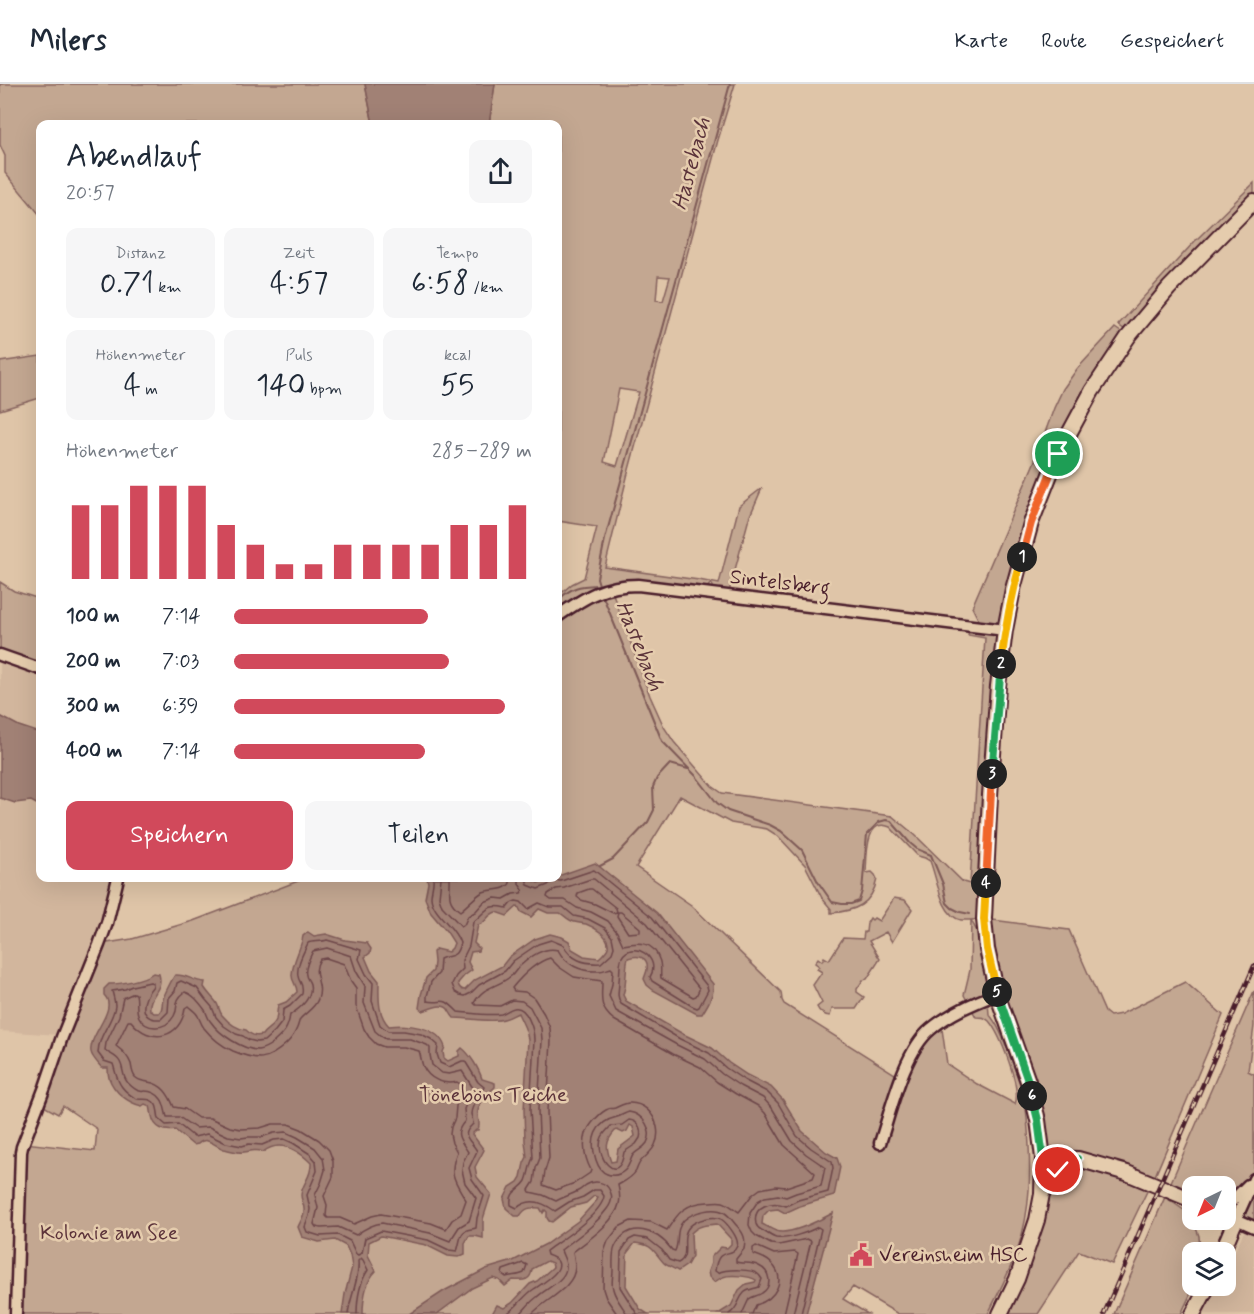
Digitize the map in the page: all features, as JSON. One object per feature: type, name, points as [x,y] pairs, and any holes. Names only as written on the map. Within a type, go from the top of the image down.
[{"type":"main road","points":[[1000,1314],[1017,1279],[1037,1220],[1042,1194],[1043,1158],[1038,1120],[1028,1081],[997,994],[987,949],[984,919],[998,686],[1013,589],[1031,523],[1058,454],[1092,392],[1128,337],[1169,288],[1254,201]]},
{"type":"main road","points":[[1043,1158],[1077,1159],[1127,1173],[1182,1196]]},
{"type":"main road","points":[[1042,1194],[1051,1177],[1058,1170],[1066,1163],[1077,1159]]},
{"type":"main road","points":[[1193,1314],[1203,1296]]},
{"type":"street","name":"Sintelsberg","points":[[562,613],[584,598],[602,591],[623,585],[638,585],[1005,630]]},
{"type":"street","points":[[0,655],[36,668]]},
{"type":"street","points":[[16,1314],[21,1152],[62,1037],[107,923],[117,882]]},
{"type":"street","points":[[880,1143],[914,1048],[930,1030],[951,1015],[997,994]]},
{"type":"street","points":[[1236,1198],[1254,1179]]},
{"type":"street","points":[[1236,1208],[1254,1179]]},
{"type":"street","points":[[1236,1218],[1254,1227]]},
{"type":"shaded area","points":[[0,660],[36,672],[36,882],[115,882],[105,921],[59,1035],[0,1031]]},
{"type":"shaded area","points":[[1252,1215],[1254,1216],[1254,1314],[1203,1314],[1212,1296],[1236,1296],[1236,1248]]},
{"type":"green space","points":[[0,84],[365,84],[372,120],[36,120],[36,210],[5,173],[5,156],[0,145]]},
{"type":"green space","points":[[495,84],[735,84],[627,477],[605,567],[719,584],[739,506],[762,488],[749,518],[729,592],[716,592],[711,583],[704,591],[637,583],[562,611],[562,593],[584,578],[597,527],[562,522],[562,120],[490,120]],"holes":[[[658,276],[670,277],[663,301],[656,300]],[[619,389],[639,392],[617,466],[604,462]]]},
{"type":"green space","points":[[1254,183],[1254,201],[1124,329],[1118,325],[1195,241]]},
{"type":"green space","name":"Töneböns Teiche","points":[[1115,328],[1128,337],[1058,454],[1013,589],[984,919],[971,920],[983,943],[989,1014],[1003,1038],[1024,1098],[1030,1175],[1028,1205],[1018,1248],[988,1314],[898,1314],[853,1287],[843,1299],[868,1314],[18,1314],[25,1143],[95,1151],[97,1129],[63,1106],[58,1114],[40,1104],[101,944],[132,939],[193,921],[295,882],[562,882],[562,617],[581,603],[612,591],[650,696],[664,727],[712,786],[722,793],[892,816],[963,882],[970,884],[985,638],[968,635],[969,630],[984,625],[972,607],[1063,389],[1077,369]],"holes":[[[680,796],[731,823],[767,829],[778,836],[805,865],[822,898],[831,909],[831,913],[840,912],[861,905],[871,895],[877,879],[872,872],[866,873],[869,840],[876,827],[882,825],[890,827],[918,856],[930,861],[944,904],[954,917],[971,920],[970,970],[964,995],[976,1017],[988,1020],[999,1037],[1013,1074],[1015,1104],[977,1084],[947,1064],[941,1022],[909,1059],[901,1078],[784,1004],[781,992],[691,905],[636,867]]]},
{"type":"green space","points":[[36,357],[36,399],[0,410],[0,362]]},
{"type":"green space","points":[[0,582],[14,591],[36,598],[36,668],[0,655]]},
{"type":"green space","points":[[894,898],[905,900],[912,909],[892,942],[886,932],[869,941],[880,959],[867,979],[863,980],[857,989],[857,992],[864,997],[856,1009],[832,1009],[830,1016],[822,1013],[817,1007],[822,1003],[813,985],[822,972],[817,969],[819,966],[815,963],[818,958],[822,961],[824,957],[829,960],[843,938],[863,939],[870,918],[879,921]]},
{"type":"green space","points":[[985,919],[1069,930],[1105,1012],[1110,1016],[1121,1014],[1185,982],[1223,1015],[1152,1183],[1044,1157],[998,994]]},
{"type":"green space","points":[[1254,991],[1254,1026],[1248,1071],[1254,1074],[1254,1226],[1236,1218],[1236,1176],[1182,1176],[1182,1195],[1168,1189]]},
{"type":"green space","points":[[1044,1158],[1077,1159],[1151,1183],[1112,1264],[1079,1251],[1038,1314],[1001,1314],[1018,1279]]},
{"type":"green space","points":[[1165,1197],[1182,1209],[1182,1230],[1197,1230],[1199,1236],[1199,1242],[1182,1242],[1182,1296],[1190,1296],[1181,1314],[1114,1314]]},
{"type":"water","points":[[365,84],[495,84],[490,120],[372,120]]},
{"type":"water","points":[[0,716],[36,732],[36,804],[31,801],[15,803],[0,798]]},
{"type":"water","name":"Töneböns Teiche","points":[[595,863],[657,913],[713,984],[712,996],[702,1014],[697,1014],[647,985],[644,979],[647,970],[646,961],[635,957],[628,958],[627,962],[623,995],[626,1001],[712,1048],[747,1075],[771,1087],[783,1100],[802,1131],[826,1152],[837,1158],[840,1167],[834,1196],[785,1213],[778,1209],[769,1210],[763,1216],[762,1224],[782,1232],[805,1226],[833,1213],[806,1314],[718,1314],[731,1306],[739,1290],[756,1280],[730,1276],[714,1282],[709,1277],[711,1257],[721,1247],[727,1248],[731,1244],[731,1239],[717,1224],[699,1227],[691,1233],[692,1256],[687,1265],[678,1271],[665,1264],[646,1245],[635,1243],[627,1253],[626,1286],[640,1309],[648,1314],[492,1314],[497,1305],[504,1308],[512,1303],[530,1284],[553,1267],[552,1263],[547,1261],[532,1269],[530,1276],[526,1279],[513,1280],[505,1286],[493,1278],[472,1288],[437,1314],[409,1314],[444,1291],[486,1269],[513,1261],[546,1244],[578,1221],[598,1197],[594,1196],[586,1203],[571,1207],[552,1222],[547,1218],[547,1212],[545,1210],[543,1213],[540,1208],[528,1209],[520,1216],[515,1216],[506,1208],[504,1199],[510,1187],[521,1177],[527,1157],[524,1110],[528,1040],[524,1026],[518,1013],[506,1019],[487,1020],[454,1018],[448,1009],[442,1006],[423,1011],[419,1008],[426,978],[433,971],[433,952],[436,949],[448,952],[454,943],[431,913],[425,898],[428,882],[562,882],[562,875]],"holes":[[[518,906],[521,912],[531,917],[539,909],[548,913],[560,913],[577,923],[589,925],[607,939],[607,948],[599,958],[584,956],[572,949],[569,941],[550,934],[535,939],[509,957],[502,966],[475,980],[465,990],[461,989],[458,983],[472,970],[468,962],[471,952],[478,951],[479,948],[474,943],[478,925],[496,912],[507,916]],[[630,1125],[633,1127],[635,1136],[618,1149],[616,1161],[611,1162],[607,1149],[609,1139],[615,1131],[623,1133]]]},
{"type":"water","name":"Töneböns Teiche","points":[[308,932],[314,936],[326,934],[367,943],[371,949],[365,957],[371,971],[379,981],[382,1016],[389,1026],[413,1026],[436,1035],[445,1047],[444,1058],[448,1061],[459,1056],[462,1048],[474,1062],[482,1079],[495,1083],[495,1087],[480,1104],[479,1127],[472,1134],[484,1150],[475,1167],[477,1177],[491,1194],[483,1219],[483,1238],[469,1236],[465,1243],[465,1254],[458,1257],[448,1256],[426,1245],[381,1236],[369,1242],[368,1255],[376,1271],[365,1291],[363,1314],[342,1314],[352,1267],[346,1246],[335,1240],[319,1242],[302,1237],[298,1227],[304,1211],[302,1191],[310,1172],[311,1163],[295,1150],[282,1146],[269,1148],[263,1152],[256,1150],[237,1152],[224,1149],[208,1141],[193,1145],[175,1130],[164,1130],[155,1124],[150,1106],[137,1105],[122,1096],[111,1083],[108,1068],[102,1068],[91,1052],[91,1045],[108,1007],[104,989],[109,984],[144,978],[153,973],[159,974],[160,980],[150,1005],[150,1010],[154,1013],[159,1013],[161,1010],[162,1001],[175,975],[182,976],[205,982],[204,987],[232,1025],[253,1035],[262,1035],[276,1020],[278,1005],[286,1002],[297,992],[292,976],[293,969],[303,936]]},
{"type":"waterway","name":"Hastebach","points":[[600,588],[597,578],[605,539],[730,84]]},
{"type":"waterway","points":[[562,597],[576,588],[598,585]]},
{"type":"waterway","name":"Hastebach","points":[[602,594],[662,741],[696,776],[717,803],[728,811],[781,831],[802,850],[818,882],[832,902],[842,904],[859,901],[867,834],[879,822],[891,821],[917,849],[931,855],[943,884],[947,903],[960,912],[970,914]]},
{"type":"waterway","points":[[600,866],[613,859],[648,822],[654,810],[653,787],[657,778],[670,764],[688,769]]},
{"type":"railway","points":[[1104,1314],[1254,966]]},
{"type":"place","name":"Vereinsheim HSC","points":[[861,1255]]},
{"type":"route","points":[[1058,454],[1031,523],[1013,589],[1005,630],[998,686],[990,795],[984,919],[987,949],[997,994],[1028,1081],[1038,1120],[1043,1158],[1077,1159],[1066,1163],[1058,1170]]},
{"type":"park label","name":"Kolonie am See","points":[[109,1233]]}]
